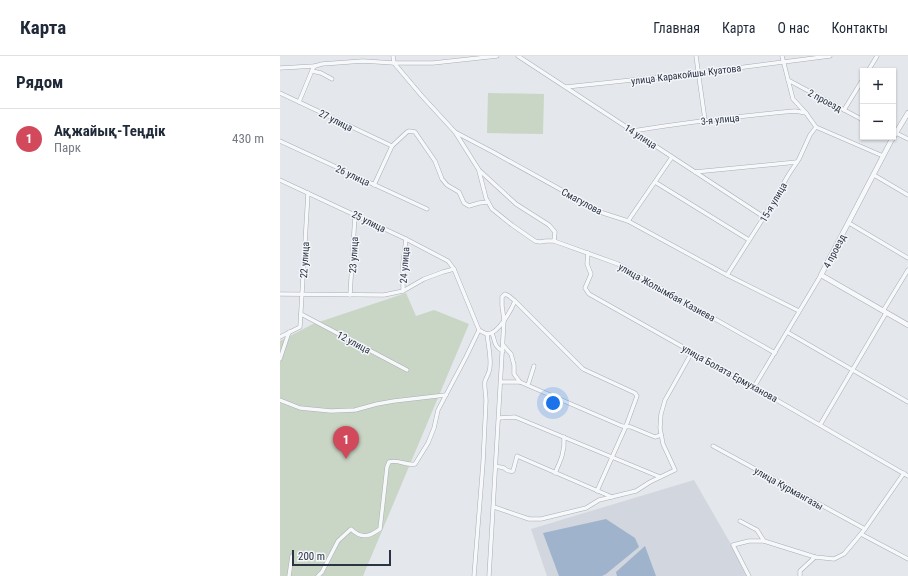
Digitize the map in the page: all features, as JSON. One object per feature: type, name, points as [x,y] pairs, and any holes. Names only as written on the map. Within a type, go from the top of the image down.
[{"type":"street","points":[[393,56],[394,63]]},
{"type":"street","points":[[280,68],[363,61],[394,63],[433,62],[496,56]]},
{"type":"street","name":"14 улица","points":[[518,56],[764,217]]},
{"type":"street","points":[[696,56],[705,120]]},
{"type":"street","name":"2 проезд","points":[[782,56],[793,99],[806,112],[816,127]]},
{"type":"street","name":"улица Каракойшы Куатова","points":[[566,87],[698,73],[830,56]]},
{"type":"street","points":[[870,68],[877,56]]},
{"type":"street","name":"Смагулова","points":[[394,63],[454,132],[603,213],[628,221],[727,275],[800,311]]},
{"type":"street","points":[[299,102],[315,66]]},
{"type":"street","points":[[312,71],[321,73],[332,79]]},
{"type":"street","name":"2 проезд","points":[[788,80],[860,118]]},
{"type":"street","points":[[844,110],[860,84]]},
{"type":"street","name":"27 улица","points":[[280,93],[392,146]]},
{"type":"street","name":"3-я улица","points":[[633,131],[705,120],[795,111],[806,112]]},
{"type":"street","name":"4 проезд","points":[[896,132],[908,113]]},
{"type":"street","points":[[816,127],[883,156]]},
{"type":"street","name":"15-я улица","points":[[727,275],[764,217],[816,127]]},
{"type":"street","points":[[374,185],[392,146],[409,131],[415,132],[434,161],[442,179],[447,186],[459,192],[464,203],[469,206],[488,202]]},
{"type":"street","name":"улица Жолымбая Казиева","points":[[454,132],[479,170],[516,204],[549,224],[555,232],[554,241]]},
{"type":"street","points":[[896,136],[908,139]]},
{"type":"street","name":"4 проезд","points":[[754,387],[821,275],[891,140]]},
{"type":"street","name":"26 улица","points":[[280,142],[427,209]]},
{"type":"street","points":[[628,221],[672,157]]},
{"type":"street","points":[[695,172],[797,162]]},
{"type":"street","name":"улица Жолымбая Казиева","points":[[479,170],[486,198],[492,209],[535,241],[554,241],[618,264],[774,353]]},
{"type":"street","points":[[874,175],[908,195]]},
{"type":"street","name":"25 улица","points":[[280,180],[406,239],[448,261],[454,269]]},
{"type":"street","points":[[655,182],[749,240]]},
{"type":"street","name":"22 улица","points":[[289,332],[300,327],[308,193]]},
{"type":"street","name":"23 улица","points":[[350,295],[355,214]]},
{"type":"street","points":[[849,223],[908,258]]},
{"type":"street","name":"24 улица","points":[[403,291],[403,263],[406,239]]},
{"type":"street","name":"улица Болата Ермуханова","points":[[588,254],[587,264],[591,274],[585,288],[589,294],[908,476]]},
{"type":"street","points":[[280,294],[384,295],[403,291],[424,279],[454,269],[479,330],[466,358],[438,410],[434,428],[428,443],[415,464],[411,465],[394,460],[389,462],[387,467],[380,529],[373,534],[365,536],[357,535],[351,530],[338,541],[322,572],[318,576]]},
{"type":"street","points":[[820,425],[908,270]]},
{"type":"street","points":[[821,275],[908,325]]},
{"type":"street","points":[[490,576],[503,345],[504,320],[502,297],[505,294],[515,301],[583,369],[635,393],[637,396],[626,426],[597,490]]},
{"type":"street","points":[[489,333],[499,326],[504,320],[515,301]]},
{"type":"street","name":"12 улица","points":[[301,314],[407,370]]},
{"type":"street","points":[[479,330],[489,333],[495,346],[502,351]]},
{"type":"street","points":[[280,337],[289,332]]},
{"type":"street","points":[[280,359],[289,332]]},
{"type":"street","points":[[787,332],[908,402]]},
{"type":"street","points":[[474,576],[485,435],[486,393],[484,387],[490,366],[489,333]]},
{"type":"street","points":[[503,345],[511,354],[514,365],[514,374],[520,382],[622,426],[631,427],[655,437],[661,435]]},
{"type":"street","points":[[494,507],[529,519],[541,519],[586,508],[599,500],[636,491],[675,470],[663,444],[660,428],[661,414],[665,400],[692,352]]},
{"type":"street","points":[[528,386],[534,366]]},
{"type":"street","points":[[501,382],[520,382]]},
{"type":"street","points":[[280,400],[300,408],[331,411],[355,410],[394,401],[446,395]]},
{"type":"street","points":[[499,418],[515,417],[660,477]]},
{"type":"street","points":[[555,472],[560,463],[565,446],[564,437]]},
{"type":"street","name":"улица Курмангазы","points":[[714,446],[865,530]]},
{"type":"street","points":[[496,466],[511,472],[513,471],[517,456],[613,497]]},
{"type":"street","points":[[749,576],[733,545],[749,541],[764,541],[815,557],[834,559],[844,554],[865,530],[904,473]]},
{"type":"street","points":[[740,521],[758,530],[764,541]]},
{"type":"street","points":[[861,534],[908,559]]},
{"type":"street","points":[[290,576],[292,556]]},
{"type":"street","points":[[800,576],[800,571],[815,557]]},
{"type":"shaded area","points":[[694,480],[732,546],[746,576],[547,576],[531,529]]},
{"type":"green space","points":[[488,93],[544,94],[543,134],[487,133]]},
{"type":"green space","points":[[406,293],[416,316],[434,310],[469,324],[363,576],[280,576],[280,341],[313,324]]},
{"type":"water","points":[[606,519],[635,538],[639,547],[602,576],[559,576],[543,533]]},
{"type":"water","points":[[645,546],[656,576],[617,576],[616,572]]},
{"type":"place","name":"Ақжайық-Теңдік","points":[[346,459]]}]
